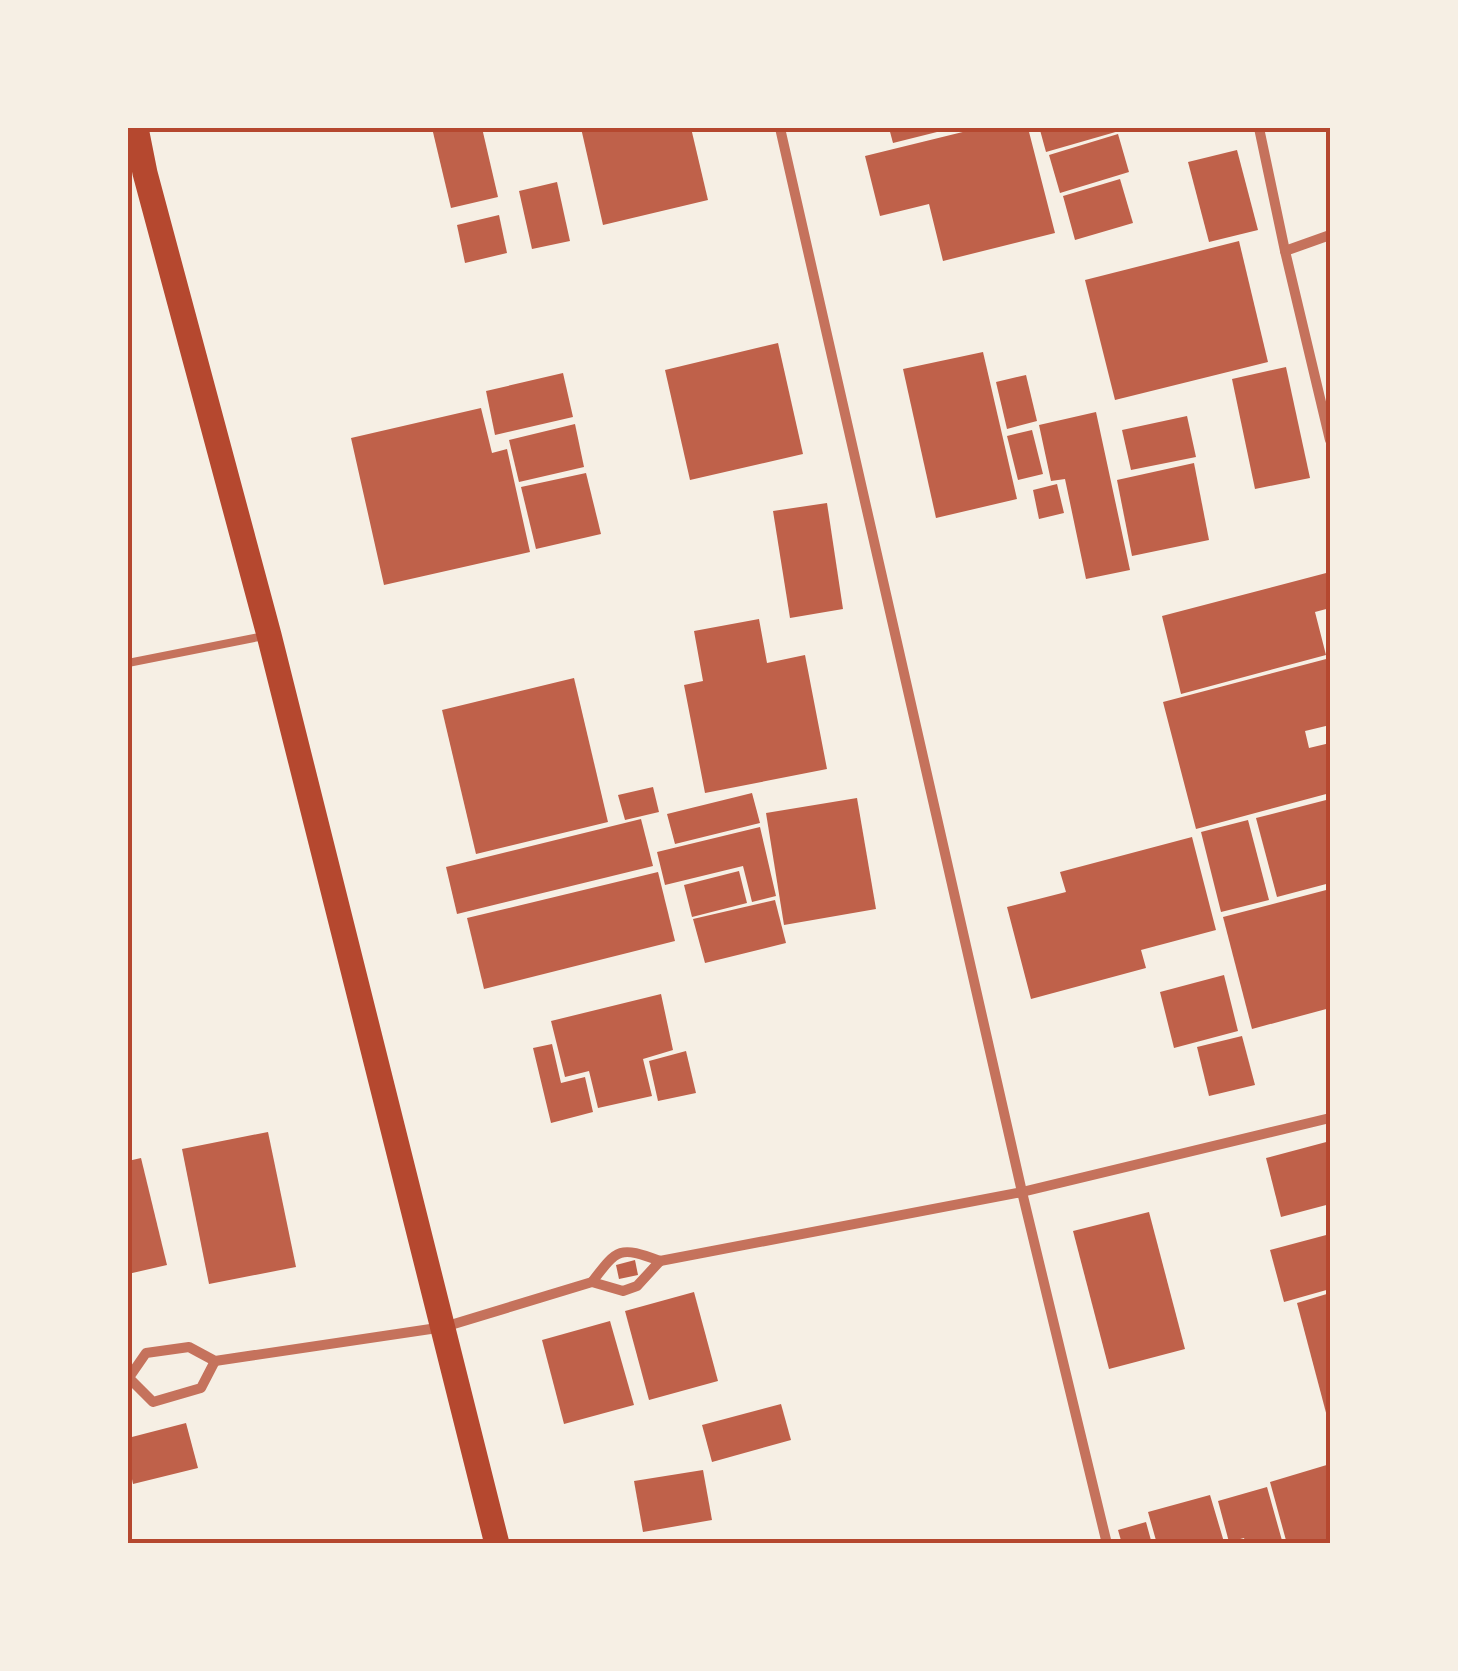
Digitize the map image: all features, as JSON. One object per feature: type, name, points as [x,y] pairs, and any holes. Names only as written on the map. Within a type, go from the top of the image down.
[{"type":"main road","points":[[136,128],[497,1544]]},
{"type":"street","points":[[780,128],[1106,1544]]},
{"type":"street","points":[[1260,128],[1284,251],[1330,440]]},
{"type":"street","points":[[1284,251],[1330,235]]},
{"type":"street","points":[[592,1282],[613,1254],[629,1250],[660,1262],[1022,1192],[1330,1118]]},
{"type":"street","points":[[215,1361],[201,1388],[154,1402],[128,1379],[146,1353],[189,1347],[215,1361],[444,1327],[592,1282],[623,1291],[638,1286],[660,1262]]},
{"type":"lane","points":[[128,664],[268,635]]},
{"type":"building","points":[[432,128],[482,128],[498,197],[451,208]]},
{"type":"building","points":[[581,128],[691,128],[708,200],[603,225]]},
{"type":"building","points":[[889,128],[948,128],[949,129],[893,143]]},
{"type":"building","points":[[979,128],[1028,128],[1055,233],[943,261],[929,204],[880,216],[865,156]]},
{"type":"building","points":[[1126,129],[1046,152],[1040,130]]},
{"type":"building","points":[[1118,134],[1129,172],[1060,193],[1049,155]]},
{"type":"building","points":[[1237,150],[1258,230],[1209,242],[1188,162]]},
{"type":"building","points":[[1120,179],[1133,223],[1075,240],[1063,196]]},
{"type":"building","points":[[557,182],[570,241],[532,249],[519,191]]},
{"type":"building","points":[[499,215],[507,253],[465,263],[457,225]]},
{"type":"building","points":[[1239,241],[1268,362],[1115,400],[1085,280]]},
{"type":"building","points":[[778,343],[803,454],[690,480],[665,370]]},
{"type":"building","points":[[983,352],[1017,499],[936,518],[903,369]]},
{"type":"building","points":[[1286,367],[1310,478],[1255,489],[1232,379]]},
{"type":"building","points":[[563,373],[573,417],[495,435],[486,391]]},
{"type":"building","points":[[1026,375],[1037,421],[1007,429],[996,382]]},
{"type":"building","points":[[481,408],[492,453],[507,449],[530,552],[384,585],[351,438]]},
{"type":"building","points":[[1096,412],[1130,570],[1086,579],[1065,479],[1051,481],[1039,425]]},
{"type":"building","points":[[1187,416],[1196,457],[1131,470],[1122,430]]},
{"type":"building","points":[[575,424],[584,467],[519,482],[509,440]]},
{"type":"building","points":[[1032,430],[1043,474],[1018,480],[1007,436]]},
{"type":"building","points":[[1194,463],[1209,540],[1132,556],[1117,480]]},
{"type":"building","points":[[586,473],[601,534],[536,549],[521,487]]},
{"type":"building","points":[[1057,484],[1064,513],[1039,519],[1033,490]]},
{"type":"building","points":[[827,503],[843,609],[790,618],[773,511]]},
{"type":"building","points":[[1330,572],[1330,608],[1315,612],[1326,655],[1181,694],[1162,616]]},
{"type":"building","points":[[759,619],[767,663],[805,655],[827,769],[705,793],[684,685],[703,681],[694,631]]},
{"type":"building","points":[[1330,658],[1330,725],[1305,731],[1309,748],[1330,743],[1330,793],[1196,829],[1163,702]]},
{"type":"building","points":[[574,678],[608,822],[476,854],[442,710]]},
{"type":"building","points":[[653,787],[659,812],[625,820],[618,795]]},
{"type":"building","points":[[752,793],[760,823],[675,844],[667,814]]},
{"type":"building","points":[[857,798],[876,909],[784,925],[766,813]]},
{"type":"building","points":[[1330,799],[1330,883],[1277,897],[1256,818]]},
{"type":"building","points":[[641,819],[653,866],[457,914],[446,867]]},
{"type":"building","points":[[1248,820],[1269,900],[1221,912],[1201,832]]},
{"type":"building","points":[[760,827],[776,896],[752,902],[743,866],[665,885],[657,852]]},
{"type":"building","points":[[1192,837],[1216,930],[1141,950],[1146,968],[1031,999],[1007,907],[1066,892],[1060,872]]},
{"type":"building","points":[[739,871],[747,903],[692,917],[684,885]]},
{"type":"building","points":[[658,872],[675,941],[484,989],[467,918]]},
{"type":"building","points":[[1330,889],[1330,1008],[1252,1029],[1223,917]]},
{"type":"building","points":[[775,900],[786,943],[705,963],[693,919]]},
{"type":"building","points":[[1224,975],[1238,1031],[1174,1048],[1160,992]]},
{"type":"building","points":[[661,994],[673,1050],[643,1059],[652,1096],[598,1108],[589,1071],[565,1077],[551,1021]]},
{"type":"building","points":[[1242,1036],[1255,1085],[1209,1096],[1197,1047]]},
{"type":"building","points":[[552,1044],[561,1083],[585,1077],[593,1112],[551,1123],[533,1048]]},
{"type":"building","points":[[686,1051],[696,1093],[658,1101],[649,1061]]},
{"type":"building","points":[[268,1132],[296,1267],[209,1284],[182,1149]]},
{"type":"building","points":[[1330,1141],[1330,1204],[1281,1217],[1266,1158]]},
{"type":"building","points":[[141,1158],[167,1265],[128,1274],[128,1161]]},
{"type":"building","points":[[1149,1212],[1185,1349],[1109,1369],[1073,1231]]},
{"type":"building","points":[[1330,1234],[1330,1289],[1284,1302],[1270,1250]]},
{"type":"building","points":[[635,1260],[638,1275],[619,1279],[616,1265]]},
{"type":"building","points":[[694,1292],[718,1381],[649,1400],[625,1311]]},
{"type":"building","points":[[1330,1293],[1330,1424],[1329,1424],[1297,1303]]},
{"type":"building","points":[[610,1321],[634,1405],[564,1424],[542,1340]]},
{"type":"building","points":[[781,1404],[791,1440],[712,1462],[702,1425]]},
{"type":"building","points":[[186,1423],[198,1468],[133,1484],[128,1438]]},
{"type":"building","points":[[1330,1464],[1330,1544],[1287,1544],[1270,1482]]},
{"type":"building","points":[[703,1470],[712,1520],[643,1532],[634,1481]]},
{"type":"building","points":[[1267,1487],[1283,1544],[1246,1544],[1244,1538],[1229,1542],[1218,1501]]},
{"type":"building","points":[[1210,1495],[1224,1542],[1173,1544],[1172,1540],[1157,1544],[1148,1512]]},
{"type":"building","points":[[1146,1522],[1152,1544],[1122,1544],[1118,1530]]}]
